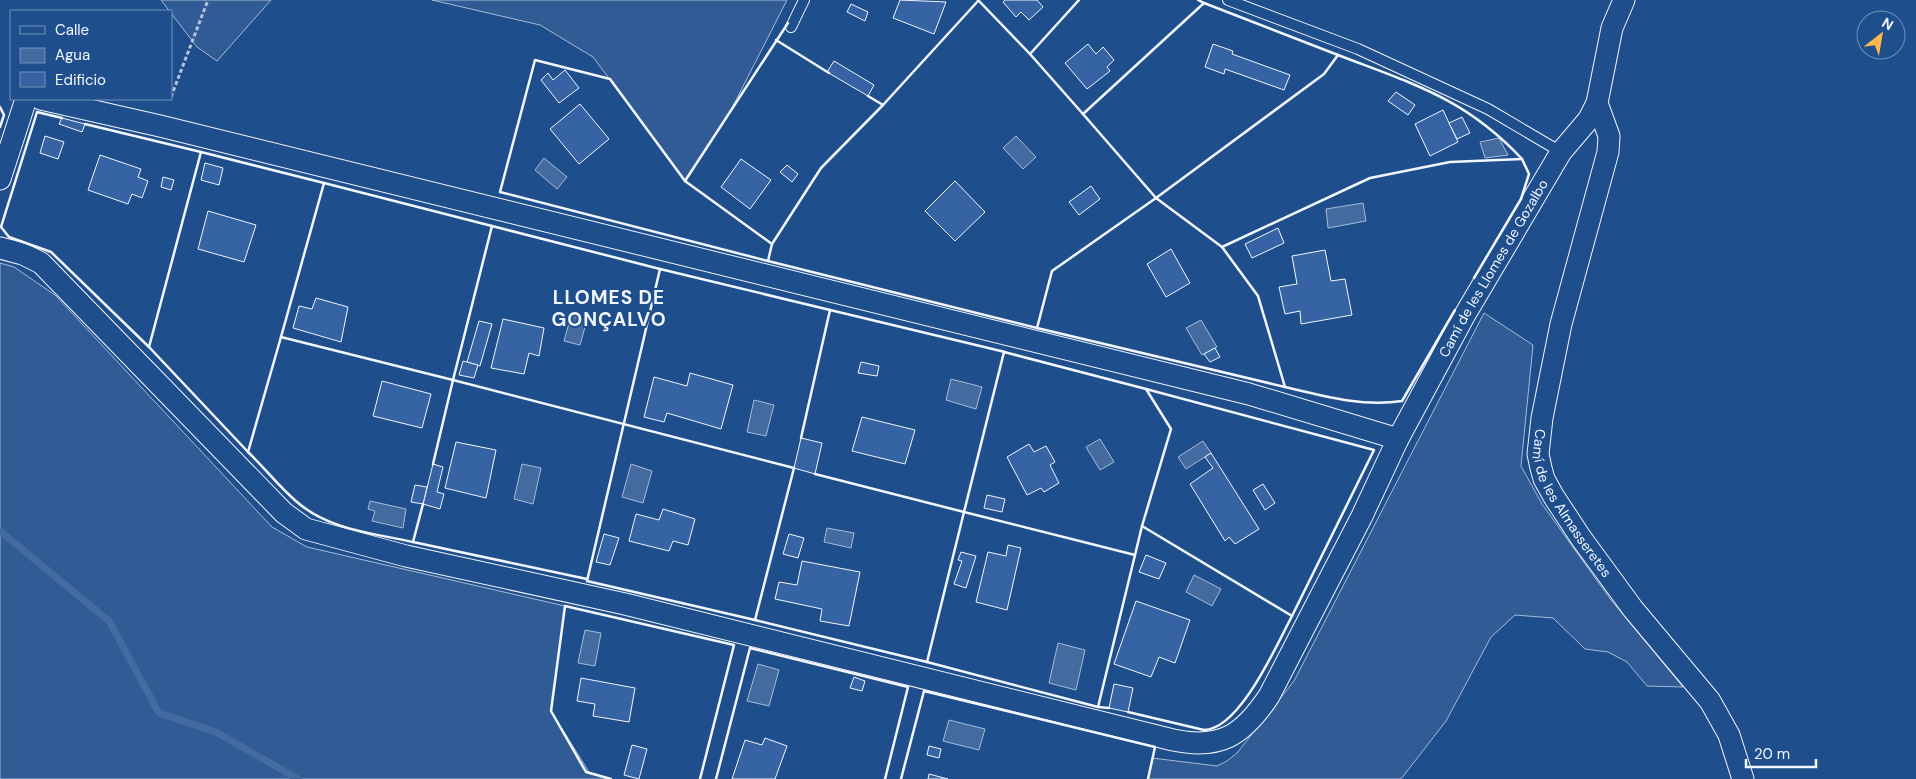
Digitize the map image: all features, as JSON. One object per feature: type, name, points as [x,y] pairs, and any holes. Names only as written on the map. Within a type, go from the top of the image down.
[{"type":"street","points":[[1597,103],[1612,28],[1624,0]]},
{"type":"street","points":[[0,179],[26,100]]},
{"type":"street","points":[[45,100],[170,128],[1249,394],[1398,439]]},
{"type":"street","name":"Camí de les Llomes de Gozalbo","points":[[0,248],[23,254],[41,263],[284,513],[306,529],[406,556],[625,604],[1194,744],[1210,744],[1234,734],[1257,714],[1269,696],[1362,516],[1398,439],[1463,318],[1561,152],[1589,119],[1597,103]]},
{"type":"street","name":"Camí de les Almasseretes","points":[[1597,103],[1609,136],[1608,152],[1561,324],[1542,418],[1538,454],[1541,468],[1544,479],[1554,497],[1581,538],[1633,609],[1710,701],[1729,734],[1743,779]]},
{"type":"lane","points":[[791,27],[804,0]]},
{"type":"lane","points":[[1228,0],[1358,48],[1488,110],[1561,152]]},
{"type":"path","points":[[172,94],[208,0]]},
{"type":"shaded area","points":[[161,0],[271,0],[217,61],[197,47],[172,14],[172,10],[169,10]]},
{"type":"shaded area","points":[[432,0],[787,0],[732,108],[685,181],[593,57],[540,25]]},
{"type":"shaded area","points":[[0,263],[14,267],[55,295],[272,527],[307,547],[565,606],[551,711],[589,772],[611,779],[0,779]]},
{"type":"shaded area","points":[[1484,313],[1533,345],[1521,466],[1542,504],[1611,600],[1683,687],[1647,686],[1627,662],[1608,652],[1585,649],[1553,618],[1515,615],[1491,637],[1446,721],[1401,779],[1148,779],[1152,758],[1217,766],[1227,761],[1237,753],[1294,681]]},
{"type":"water","points":[[1016,136],[1036,157],[1023,169],[1003,148]]},
{"type":"water","points":[[1499,138],[1508,155],[1485,158],[1480,142]]},
{"type":"water","points":[[544,158],[567,177],[557,189],[535,170]]},
{"type":"water","points":[[1363,203],[1366,221],[1328,228],[1326,209]]},
{"type":"water","points":[[571,316],[587,320],[580,345],[564,341]]},
{"type":"water","points":[[1201,320],[1217,347],[1202,355],[1186,328]]},
{"type":"water","points":[[951,379],[982,387],[976,409],[946,400]]},
{"type":"water","points":[[754,400],[774,405],[766,436],[747,432]]},
{"type":"water","points":[[1100,439],[1114,462],[1100,470],[1086,447]]},
{"type":"water","points":[[1203,441],[1211,453],[1186,469],[1178,457]]},
{"type":"water","points":[[522,464],[541,468],[533,504],[514,499]]},
{"type":"water","points":[[631,464],[652,471],[643,503],[622,497]]},
{"type":"water","points":[[370,501],[406,509],[403,528],[372,521],[375,511],[368,509]]},
{"type":"water","points":[[827,528],[854,533],[851,548],[824,542]]},
{"type":"water","points":[[1194,575],[1221,589],[1212,606],[1186,592]]},
{"type":"water","points":[[585,630],[601,633],[595,666],[578,663]]},
{"type":"water","points":[[1058,643],[1085,650],[1076,690],[1049,683]]},
{"type":"water","points":[[758,664],[779,670],[769,706],[747,701]]},
{"type":"water","points":[[949,720],[985,729],[979,750],[943,741]]},
{"type":"building","points":[[900,0],[946,2],[934,34],[893,18]]},
{"type":"building","points":[[1005,0],[1037,0],[1043,7],[1029,20],[1021,12],[1016,17],[1003,2]]},
{"type":"building","points":[[851,4],[868,12],[865,21],[847,12]]},
{"type":"building","points":[[1088,44],[1096,54],[1103,47],[1114,60],[1107,67],[1110,71],[1087,89],[1065,63]]},
{"type":"building","points":[[1213,44],[1233,51],[1232,54],[1290,75],[1284,90],[1225,69],[1224,74],[1205,67]]},
{"type":"building","points":[[834,61],[874,85],[868,96],[827,72]]},
{"type":"building","points":[[565,70],[579,88],[559,103],[541,80],[548,73],[553,80]]},
{"type":"building","points":[[1396,92],[1415,105],[1408,115],[1388,101]]},
{"type":"building","points":[[580,104],[609,139],[579,164],[550,129]]},
{"type":"building","points":[[1443,110],[1458,142],[1430,156],[1415,124]]},
{"type":"building","points":[[1462,117],[1470,133],[1457,139],[1449,123]]},
{"type":"building","points":[[62,118],[85,124],[82,132],[59,124]]},
{"type":"building","points":[[45,136],[64,142],[58,159],[40,153]]},
{"type":"building","points":[[100,155],[141,169],[138,177],[148,181],[142,198],[132,194],[128,204],[88,190]]},
{"type":"building","points":[[741,159],[771,180],[750,209],[721,187]]},
{"type":"building","points":[[205,163],[223,168],[219,185],[201,180]]},
{"type":"building","points":[[787,165],[798,174],[792,182],[780,172]]},
{"type":"building","points":[[163,177],[174,180],[171,190],[161,187]]},
{"type":"building","points":[[955,181],[985,212],[955,241],[925,211]]},
{"type":"building","points":[[1091,186],[1100,199],[1079,215],[1069,202]]},
{"type":"building","points":[[208,211],[256,225],[244,262],[198,249]]},
{"type":"building","points":[[1278,228],[1284,243],[1252,258],[1245,244]]},
{"type":"building","points":[[1171,249],[1190,283],[1166,297],[1147,264]]},
{"type":"building","points":[[1325,250],[1331,281],[1345,279],[1352,315],[1301,324],[1300,311],[1285,314],[1279,287],[1297,284],[1292,256]]},
{"type":"building","points":[[316,298],[348,307],[341,342],[293,328],[299,306],[312,309]]},
{"type":"building","points":[[503,319],[544,328],[539,356],[529,353],[524,374],[491,368]]},
{"type":"building","points":[[479,321],[492,324],[480,366],[467,362]]},
{"type":"building","points":[[1215,348],[1220,357],[1210,362],[1204,354]]},
{"type":"building","points":[[463,361],[478,365],[474,378],[459,375]]},
{"type":"building","points":[[861,362],[879,366],[877,376],[858,373]]},
{"type":"building","points":[[690,373],[733,385],[721,429],[667,413],[664,422],[644,417],[654,377],[687,386]]},
{"type":"building","points":[[382,381],[431,394],[422,428],[373,416]]},
{"type":"building","points":[[862,417],[915,430],[905,464],[852,451]]},
{"type":"building","points":[[801,438],[822,443],[815,474],[794,468]]},
{"type":"building","points":[[456,442],[496,450],[486,498],[445,488]]},
{"type":"building","points":[[1029,444],[1034,452],[1046,446],[1055,462],[1050,465],[1059,483],[1044,492],[1041,488],[1027,495],[1007,457]]},
{"type":"building","points":[[1211,453],[1259,529],[1235,544],[1229,537],[1225,541],[1190,484],[1213,468],[1205,457]]},
{"type":"building","points":[[433,464],[443,467],[437,492],[444,494],[440,509],[423,504]]},
{"type":"building","points":[[1263,484],[1275,503],[1265,510],[1253,490]]},
{"type":"building","points":[[415,485],[427,487],[423,504],[411,502]]},
{"type":"building","points":[[987,495],[1005,499],[1002,512],[984,508]]},
{"type":"building","points":[[663,509],[695,519],[688,545],[673,541],[669,551],[629,541],[636,514],[659,520]]},
{"type":"building","points":[[604,534],[619,538],[610,565],[596,562]]},
{"type":"building","points":[[789,534],[804,538],[798,558],[783,554]]},
{"type":"building","points":[[1008,545],[1021,548],[1007,610],[976,602],[988,552],[1006,556]]},
{"type":"building","points":[[961,552],[976,556],[966,588],[954,584],[962,561],[958,560]]},
{"type":"building","points":[[1146,555],[1166,563],[1159,579],[1139,572]]},
{"type":"building","points":[[802,561],[860,572],[849,626],[820,621],[822,609],[775,599],[779,582],[797,585]]},
{"type":"building","points":[[1136,601],[1190,620],[1175,663],[1159,657],[1151,677],[1114,664]]},
{"type":"building","points":[[854,677],[865,681],[862,691],[850,688]]},
{"type":"building","points":[[581,678],[635,688],[629,722],[593,716],[595,704],[577,701]]},
{"type":"building","points":[[1114,684],[1133,688],[1128,712],[1109,708]]},
{"type":"building","points":[[765,738],[787,746],[775,779],[732,779],[745,740],[762,745]]},
{"type":"building","points":[[632,745],[647,749],[639,779],[624,775]]},
{"type":"building","points":[[929,746],[941,749],[939,758],[927,755]]},
{"type":"building","points":[[929,774],[948,779],[928,779]]},
{"type":"waterway","points":[[0,531],[109,621],[159,713],[216,732],[298,779]]},
{"type":"wall","points":[[978,0],[1030,54],[1079,0]]},
{"type":"wall","points":[[1030,54],[1083,114],[1204,3],[1198,0]]},
{"type":"wall","points":[[868,96],[883,105],[978,1]]},
{"type":"wall","points":[[1083,114],[1156,198],[1324,74],[1338,55],[1204,3]]},
{"type":"wall","points":[[788,23],[685,181],[772,244],[768,261],[1037,328]]},
{"type":"wall","points":[[776,40],[829,73]]},
{"type":"wall","points":[[1285,387],[1037,328],[1052,271],[1156,198],[1222,247],[1370,178],[1450,162],[1522,159],[1501,138],[1459,107],[1414,85],[1338,55]]},
{"type":"wall","points":[[685,181],[610,79],[535,60],[500,192],[768,261]]},
{"type":"wall","points":[[772,244],[821,168],[883,105]]},
{"type":"wall","points":[[0,107],[4,115],[0,127]]},
{"type":"wall","points":[[62,118],[37,112],[1,227],[9,237],[51,252],[149,347]]},
{"type":"wall","points":[[85,124],[201,152]]},
{"type":"wall","points":[[249,453],[149,347],[201,152],[324,183]]},
{"type":"wall","points":[[1474,278],[1521,199],[1529,174],[1522,159]]},
{"type":"wall","points":[[281,337],[324,183],[492,226]]},
{"type":"wall","points":[[413,542],[367,533],[323,519],[290,496],[248,452],[281,337],[453,380],[492,226],[660,269]]},
{"type":"wall","points":[[1222,247],[1258,296],[1285,387],[1357,402],[1402,401],[1455,310]]},
{"type":"wall","points":[[433,464],[453,380],[794,468],[755,620],[587,581],[660,269],[830,310]]},
{"type":"wall","points":[[801,438],[830,310],[1005,352]]},
{"type":"wall","points":[[1142,526],[1135,555],[964,512],[1004,352],[1146,389]]},
{"type":"wall","points":[[1146,389],[1374,450],[1292,616],[1142,526],[1171,429],[1146,389]]},
{"type":"wall","points":[[755,620],[927,662],[964,512],[815,474]]},
{"type":"wall","points":[[423,504],[413,542],[587,579]]},
{"type":"wall","points":[[927,662],[1098,707],[1135,555]]},
{"type":"wall","points":[[611,779],[586,772],[551,711],[565,606],[734,645],[700,779]]},
{"type":"wall","points":[[1128,712],[1204,730],[1217,726],[1231,716],[1255,684],[1292,616]]},
{"type":"wall","points":[[716,779],[750,648],[908,687],[885,779]]},
{"type":"wall","points":[[901,779],[924,691],[1155,747],[1148,779]]},
{"type":"wall","points":[[1098,707],[1109,708]]},
{"type":"district","name":"LLOMES DE GONÇALVO","points":[[609,308]]}]
